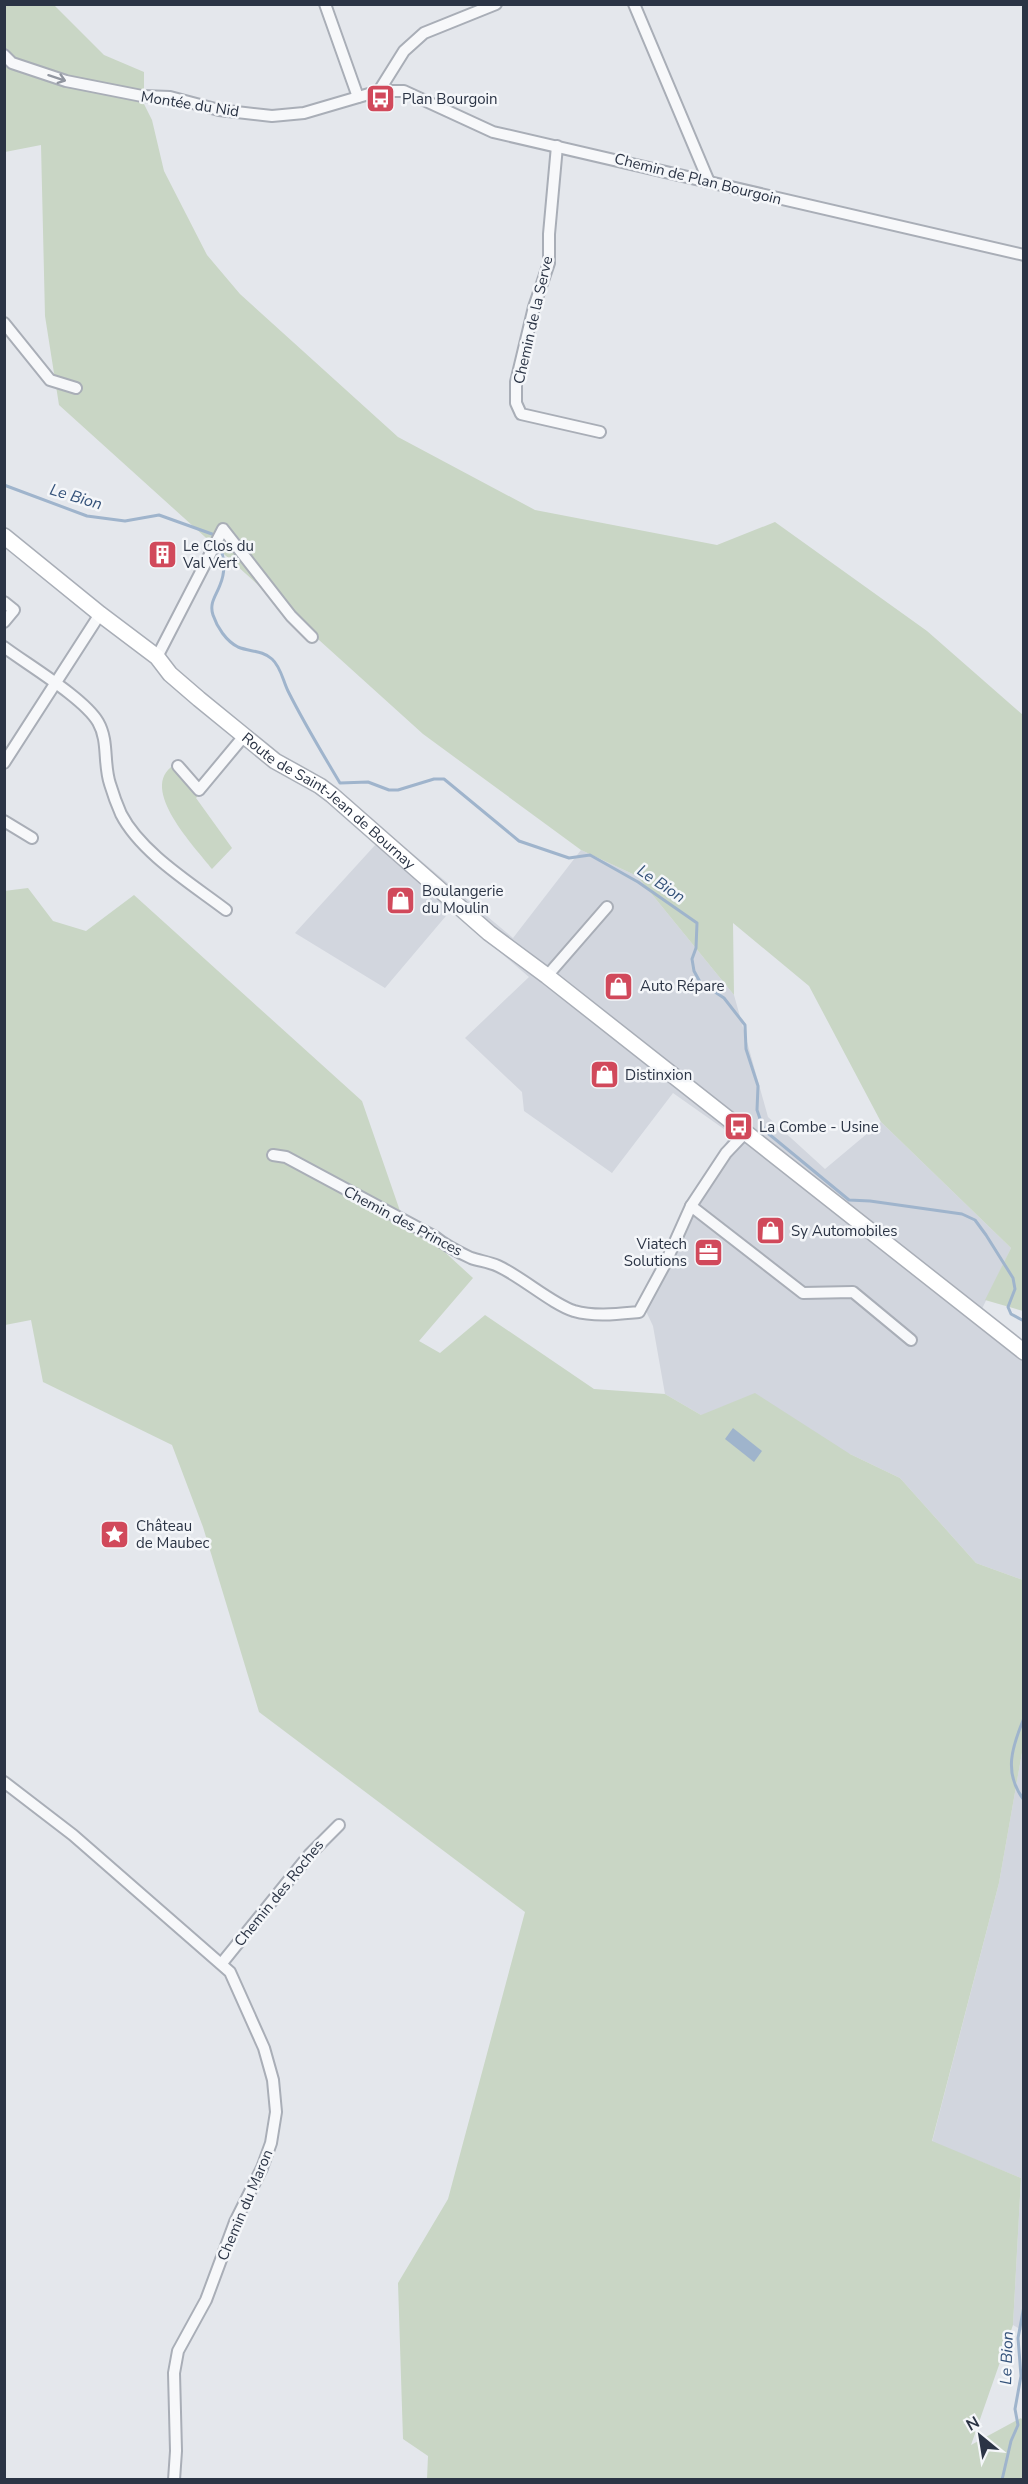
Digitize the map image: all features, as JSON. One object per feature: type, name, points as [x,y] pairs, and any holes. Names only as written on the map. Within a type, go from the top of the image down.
[{"type":"main road","name":"Route de Saint-Jean de Bournay","points":[[4,536],[157,657],[171,674],[275,761],[320,786],[489,933],[547,976],[1023,1352]]},
{"type":"street","points":[[325,4],[358,97]]},
{"type":"street","points":[[379,92],[404,51],[424,33],[496,4]]},
{"type":"street","points":[[633,4],[709,182]]},
{"type":"street","name":"Montée du Nid","points":[[4,55],[12,63],[66,81],[142,96],[170,97],[219,110],[272,116],[304,113],[379,92]]},
{"type":"street","name":"Chemin de Plan Bourgoin","points":[[379,92],[404,91],[492,132],[1023,255]]},
{"type":"street","name":"Chemin de la Serve","points":[[557,146],[549,234],[549,263],[534,307],[516,382],[516,403],[521,414],[600,432]]},
{"type":"street","points":[[4,323],[50,380],[76,388]]},
{"type":"street","points":[[157,657],[223,529],[291,616],[312,637]]},
{"type":"street","points":[[4,602],[14,610],[4,622]]},
{"type":"street","points":[[4,763],[100,614]]},
{"type":"street","points":[[4,646],[82,705],[97,720],[105,738],[109,781],[121,814],[134,833],[162,860],[226,910]]},
{"type":"street","points":[[178,766],[199,790],[244,736]]},
{"type":"street","points":[[4,821],[32,838]]},
{"type":"street","points":[[547,976],[607,907]]},
{"type":"street","name":"Chemin des Princes","points":[[273,1155],[286,1157],[435,1237],[446,1246],[472,1258],[495,1264],[571,1310],[589,1315],[639,1312],[665,1264],[691,1206],[726,1153],[745,1133]]},
{"type":"street","points":[[691,1206],[803,1293],[853,1292],[911,1340]]},
{"type":"street","name":"Chemin du Maron","points":[[4,1782],[73,1835],[222,1963],[234,1980],[264,2048],[273,2080],[276,2112],[271,2143],[262,2168],[247,2194],[206,2300],[178,2352],[174,2373],[176,2451],[174,2480]]},
{"type":"street","name":"Chemin des Roches","points":[[222,1963],[310,1854],[339,1825]]},
{"type":"shaded area","points":[[387,832],[513,938],[581,850],[637,876],[734,995],[768,1117],[825,1169],[881,1122],[1011,1248],[981,1311],[1023,1350],[1023,1580],[976,1563],[900,1478],[850,1454],[701,1415],[665,1394],[653,1326],[644,1307],[684,1214],[731,1134],[673,1093],[612,1173],[524,1111],[522,1092],[465,1038],[529,977],[451,910],[385,988],[295,933]]},
{"type":"shaded area","points":[[1023,1747],[1023,2331],[1013,2325],[1021,2178],[932,2142],[999,1883]]},
{"type":"green space","points":[[5,5],[54,5],[104,55],[144,72],[144,104],[152,120],[164,171],[207,255],[240,294],[398,437],[535,510],[717,545],[775,522],[927,631],[1023,715],[1023,1311],[985,1300],[1011,1248],[881,1122],[809,986],[733,923],[734,995],[637,876],[581,850],[423,734],[59,405],[45,316],[41,145],[5,152]]},
{"type":"green space","points":[[174,765],[200,794],[196,798],[232,848],[212,869],[183,833],[166,802],[162,788],[164,775]]},
{"type":"green space","points":[[28,888],[53,921],[86,931],[134,895],[362,1101],[400,1211],[473,1278],[419,1341],[440,1353],[485,1315],[594,1389],[665,1394],[701,1415],[755,1393],[850,1454],[900,1478],[976,1563],[1023,1580],[1023,1747],[999,1883],[932,2141],[1021,2178],[1013,2325],[971,2445],[1021,2418],[1024,2422],[1023,2479],[427,2479],[428,2456],[403,2439],[398,2283],[448,2199],[525,1912],[259,1712],[203,1527],[172,1445],[43,1382],[31,1320],[5,1325],[4,891]]},
{"type":"water","points":[[733,1428],[762,1451],[754,1462],[725,1439]]},
{"type":"waterway","name":"Le Bion","points":[[4,485],[87,516],[125,521],[159,515],[212,534]]},
{"type":"waterway","name":"Le Bion","points":[[220,545],[224,570],[212,607],[217,624],[222,633],[238,647],[264,654],[275,662],[300,715],[340,783],[368,782],[389,790],[398,790],[434,779],[444,779],[519,841],[569,858],[590,855],[638,882],[697,923],[696,948],[692,959],[694,971],[700,982],[724,998],[745,1025],[746,1049],[758,1086],[757,1110],[764,1130],[849,1200],[962,1214],[975,1220],[1013,1278],[1015,1289],[1008,1307],[1011,1314],[1024,1321]]},
{"type":"waterway","name":"Le Bion","points":[[1024,1718],[1016,1739],[1012,1760],[1013,1780],[1024,1800]]},
{"type":"waterway","name":"Le Bion","points":[[1002,2480],[1011,2441],[1018,2425],[1015,2409],[1021,2376],[1018,2338],[1024,2306]]},
{"type":"place","name":"Plan Bourgoin","points":[[381,99]]},
{"type":"place","name":"Le Clos du Val Vert","points":[[162,555]]},
{"type":"place","name":"Boulangerie du Moulin","points":[[401,900]]},
{"type":"place","name":"Auto Répare","points":[[619,986]]},
{"type":"place","name":"Distinxion","points":[[604,1075]]},
{"type":"place","name":"La Combe - Usine","points":[[738,1127]]},
{"type":"place","name":"Sy Automobiles","points":[[770,1231]]},
{"type":"place","name":"Viatech Solutions","points":[[708,1253]]},
{"type":"place","name":"Château de Maubec","points":[[115,1535]]}]
